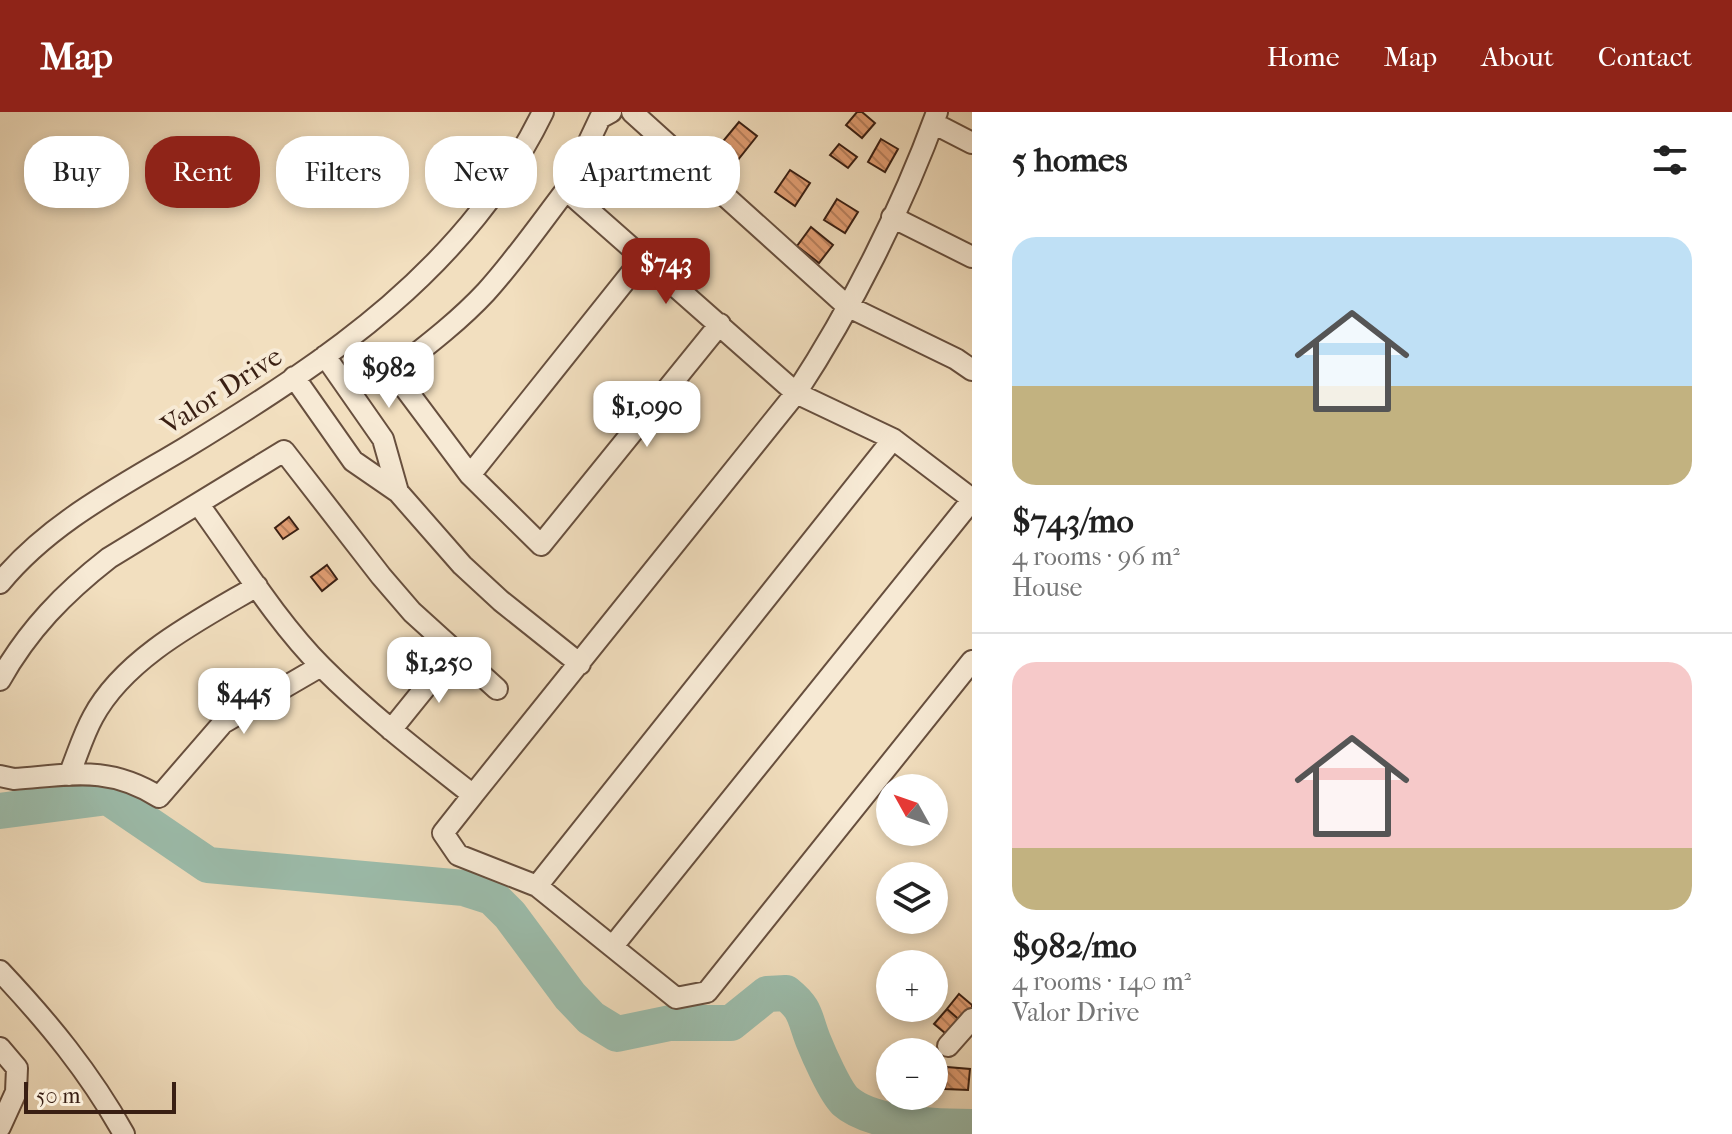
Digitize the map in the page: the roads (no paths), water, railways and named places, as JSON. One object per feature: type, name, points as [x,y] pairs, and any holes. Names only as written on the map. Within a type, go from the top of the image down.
[{"type":"street","name":"Valor Drive","points":[[0,583],[44,539],[75,515],[221,426],[325,356],[401,298],[448,252],[506,179],[543,112]]},
{"type":"street","points":[[592,136],[600,118],[611,112]]},
{"type":"street","points":[[632,112],[847,306],[956,359],[972,370]]},
{"type":"street","points":[[972,143],[935,117],[892,217],[826,347],[796,393],[443,833],[458,855],[537,886],[676,998],[707,992],[972,661]]},
{"type":"street","points":[[553,208],[485,293],[439,336],[393,372],[470,475],[541,545],[720,324]]},
{"type":"street","points":[[587,208],[796,393],[893,439],[972,500],[613,946]]},
{"type":"street","points":[[892,217],[972,257]]},
{"type":"street","points":[[470,475],[644,257]]},
{"type":"street","points":[[325,356],[383,439],[398,492]]},
{"type":"street","points":[[294,377],[353,461],[398,492],[462,565],[501,601],[580,664]]},
{"type":"street","points":[[537,886],[893,439]]},
{"type":"street","points":[[0,680],[28,636],[65,594],[109,558],[284,451],[381,576],[454,652],[497,689]]},
{"type":"street","points":[[199,505],[257,586],[321,666],[391,730],[473,795]]},
{"type":"street","points":[[69,775],[94,716],[119,684],[150,653],[257,586]]},
{"type":"street","points":[[391,730],[454,652]]},
{"type":"street","points":[[0,776],[14,779],[102,774],[139,785],[159,797],[223,723],[321,666]]},
{"type":"street","points":[[0,971],[52,1026],[124,1134]]},
{"type":"street","points":[[948,1046],[972,1019]]},
{"type":"street","points":[[0,1048],[17,1068],[16,1092],[0,1127]]},
{"type":"waterway","points":[[0,811],[108,797],[208,865],[464,888],[492,897],[510,915],[570,996],[591,1018],[617,1034],[670,1023],[731,1023],[767,994],[786,993],[801,1009],[823,1063],[845,1101],[857,1109],[888,1120],[972,1127]]}]
